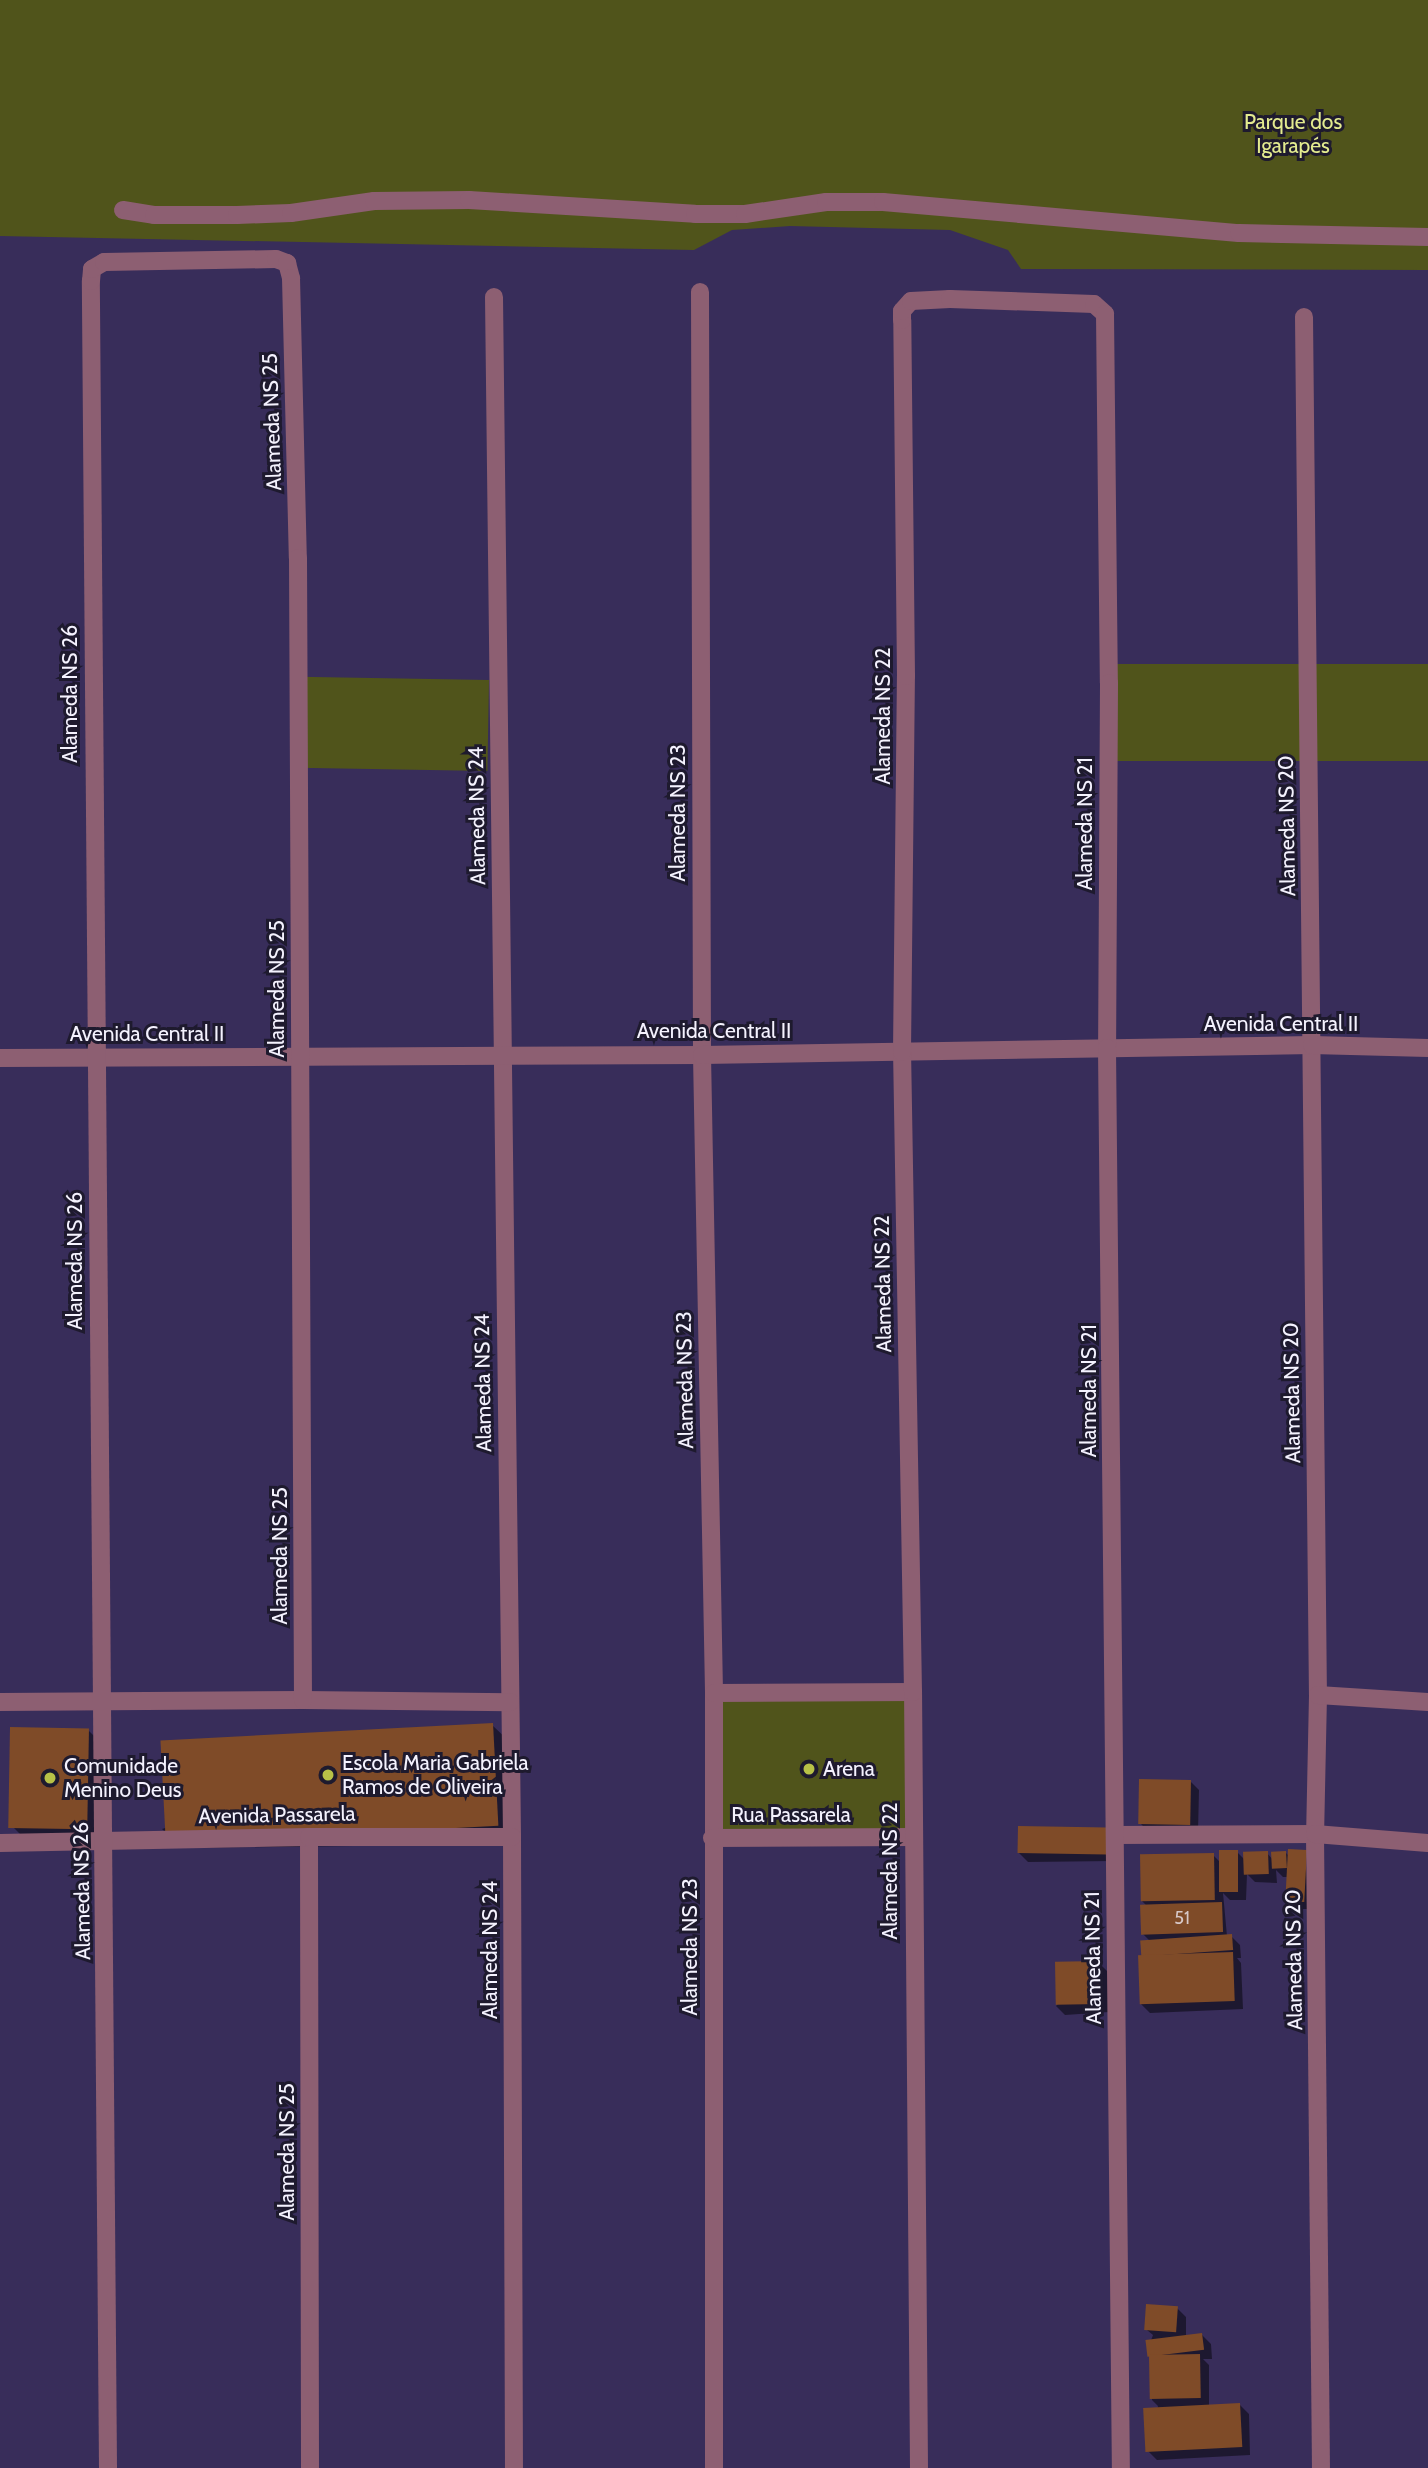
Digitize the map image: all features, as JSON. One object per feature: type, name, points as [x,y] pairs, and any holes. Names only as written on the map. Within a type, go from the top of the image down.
[{"type":"street","points":[[123,210],[154,215],[237,215],[291,213],[374,201],[469,200],[695,214],[745,214],[826,202],[883,202],[1239,233],[1428,237]]},
{"type":"street","name":"Alameda NS 26","points":[[108,2468],[105,1840],[100,1702],[92,269],[103,262],[276,259],[287,263],[291,278]]},
{"type":"street","name":"Alameda NS 25","points":[[291,278],[298,558],[303,1700]]},
{"type":"street","name":"Alameda NS 23","points":[[699,292],[702,1055],[714,1693],[714,2468]]},
{"type":"street","name":"Alameda NS 24","points":[[494,297],[512,1837],[514,2468]]},
{"type":"street","name":"Alameda NS 22","points":[[919,2468],[913,1692],[902,1052],[906,677],[902,311],[915,300],[950,299],[1094,304],[1105,314]]},
{"type":"street","name":"Alameda NS 21","points":[[1105,314],[1109,683],[1107,1048],[1121,2468]]},
{"type":"street","name":"Alameda NS 20","points":[[1304,317],[1318,1695],[1315,1834],[1321,2468]]},
{"type":"street","name":"Avenida Central II","points":[[0,1058],[702,1055],[1312,1045],[1428,1048]]},
{"type":"street","points":[[714,1693],[913,1692]]},
{"type":"street","points":[[1318,1695],[1428,1702]]},
{"type":"street","points":[[0,1702],[510,1702]]},
{"type":"street","points":[[1115,1835],[1315,1834],[1428,1843]]},
{"type":"street","name":"Alameda NS 25","points":[[309,1837],[310,2468]]},
{"type":"street","name":"Avenida Passarela","points":[[0,1843],[309,1837],[512,1837]]},
{"type":"street","name":"Rua Passarela","points":[[712,1838],[913,1837]]},
{"type":"green space","name":"Parque dos Igarapés","points":[[0,0],[1428,0],[1428,270],[1021,269],[1008,250],[950,230],[790,226],[732,230],[694,250],[0,236]]},
{"type":"green space","points":[[1103,664],[1428,664],[1428,761],[1103,761]]},
{"type":"green space","points":[[299,677],[489,680],[487,771],[297,768]]},
{"type":"green space","name":"Arena","points":[[909,1693],[912,1840],[709,1844],[706,1697]]},
{"type":"building","name":"Escola Maria Gabriela Ramos de Oliveira","points":[[493,1723],[498,1826],[166,1843],[160,1740]]},
{"type":"building","name":"Comunidade Menino Deus","points":[[10,1727],[89,1728],[87,1829],[8,1828]]},
{"type":"building","points":[[1139,1779],[1191,1780],[1190,1825],[1138,1824]]},
{"type":"building","points":[[1018,1826],[1107,1828],[1107,1855],[1018,1853]]},
{"type":"building","points":[[1288,1849],[1307,1850],[1304,1902],[1285,1901]]},
{"type":"building","points":[[1219,1850],[1238,1850],[1238,1892],[1219,1892]]},
{"type":"building","points":[[1268,1851],[1269,1874],[1244,1875],[1243,1852]]},
{"type":"building","points":[[1286,1851],[1287,1868],[1272,1869],[1271,1852]]},
{"type":"building","points":[[1214,1853],[1215,1900],[1141,1901],[1140,1854]]},
{"type":"building","points":[[1222,1902],[1223,1932],[1141,1935],[1140,1905]]},
{"type":"building","points":[[1232,1934],[1233,1950],[1141,1956],[1140,1940]]},
{"type":"building","points":[[1233,1952],[1235,2001],[1140,2004],[1138,1955]]},
{"type":"building","points":[[1099,1961],[1100,2004],[1056,2005],[1055,1962]]},
{"type":"building","points":[[1146,2304],[1178,2306],[1176,2332],[1144,2330]]},
{"type":"building","points":[[1202,2333],[1204,2350],[1147,2357],[1145,2340]]},
{"type":"building","points":[[1200,2354],[1201,2398],[1150,2399],[1149,2355]]},
{"type":"building","points":[[1240,2403],[1242,2447],[1145,2452],[1143,2408]]},
{"type":"place","name":"Arena","points":[[809,1769]]},
{"type":"place","name":"Escola Maria Gabriela Ramos de Oliveira","points":[[328,1775]]},
{"type":"place","name":"Comunidade Menino Deus","points":[[50,1778]]}]
